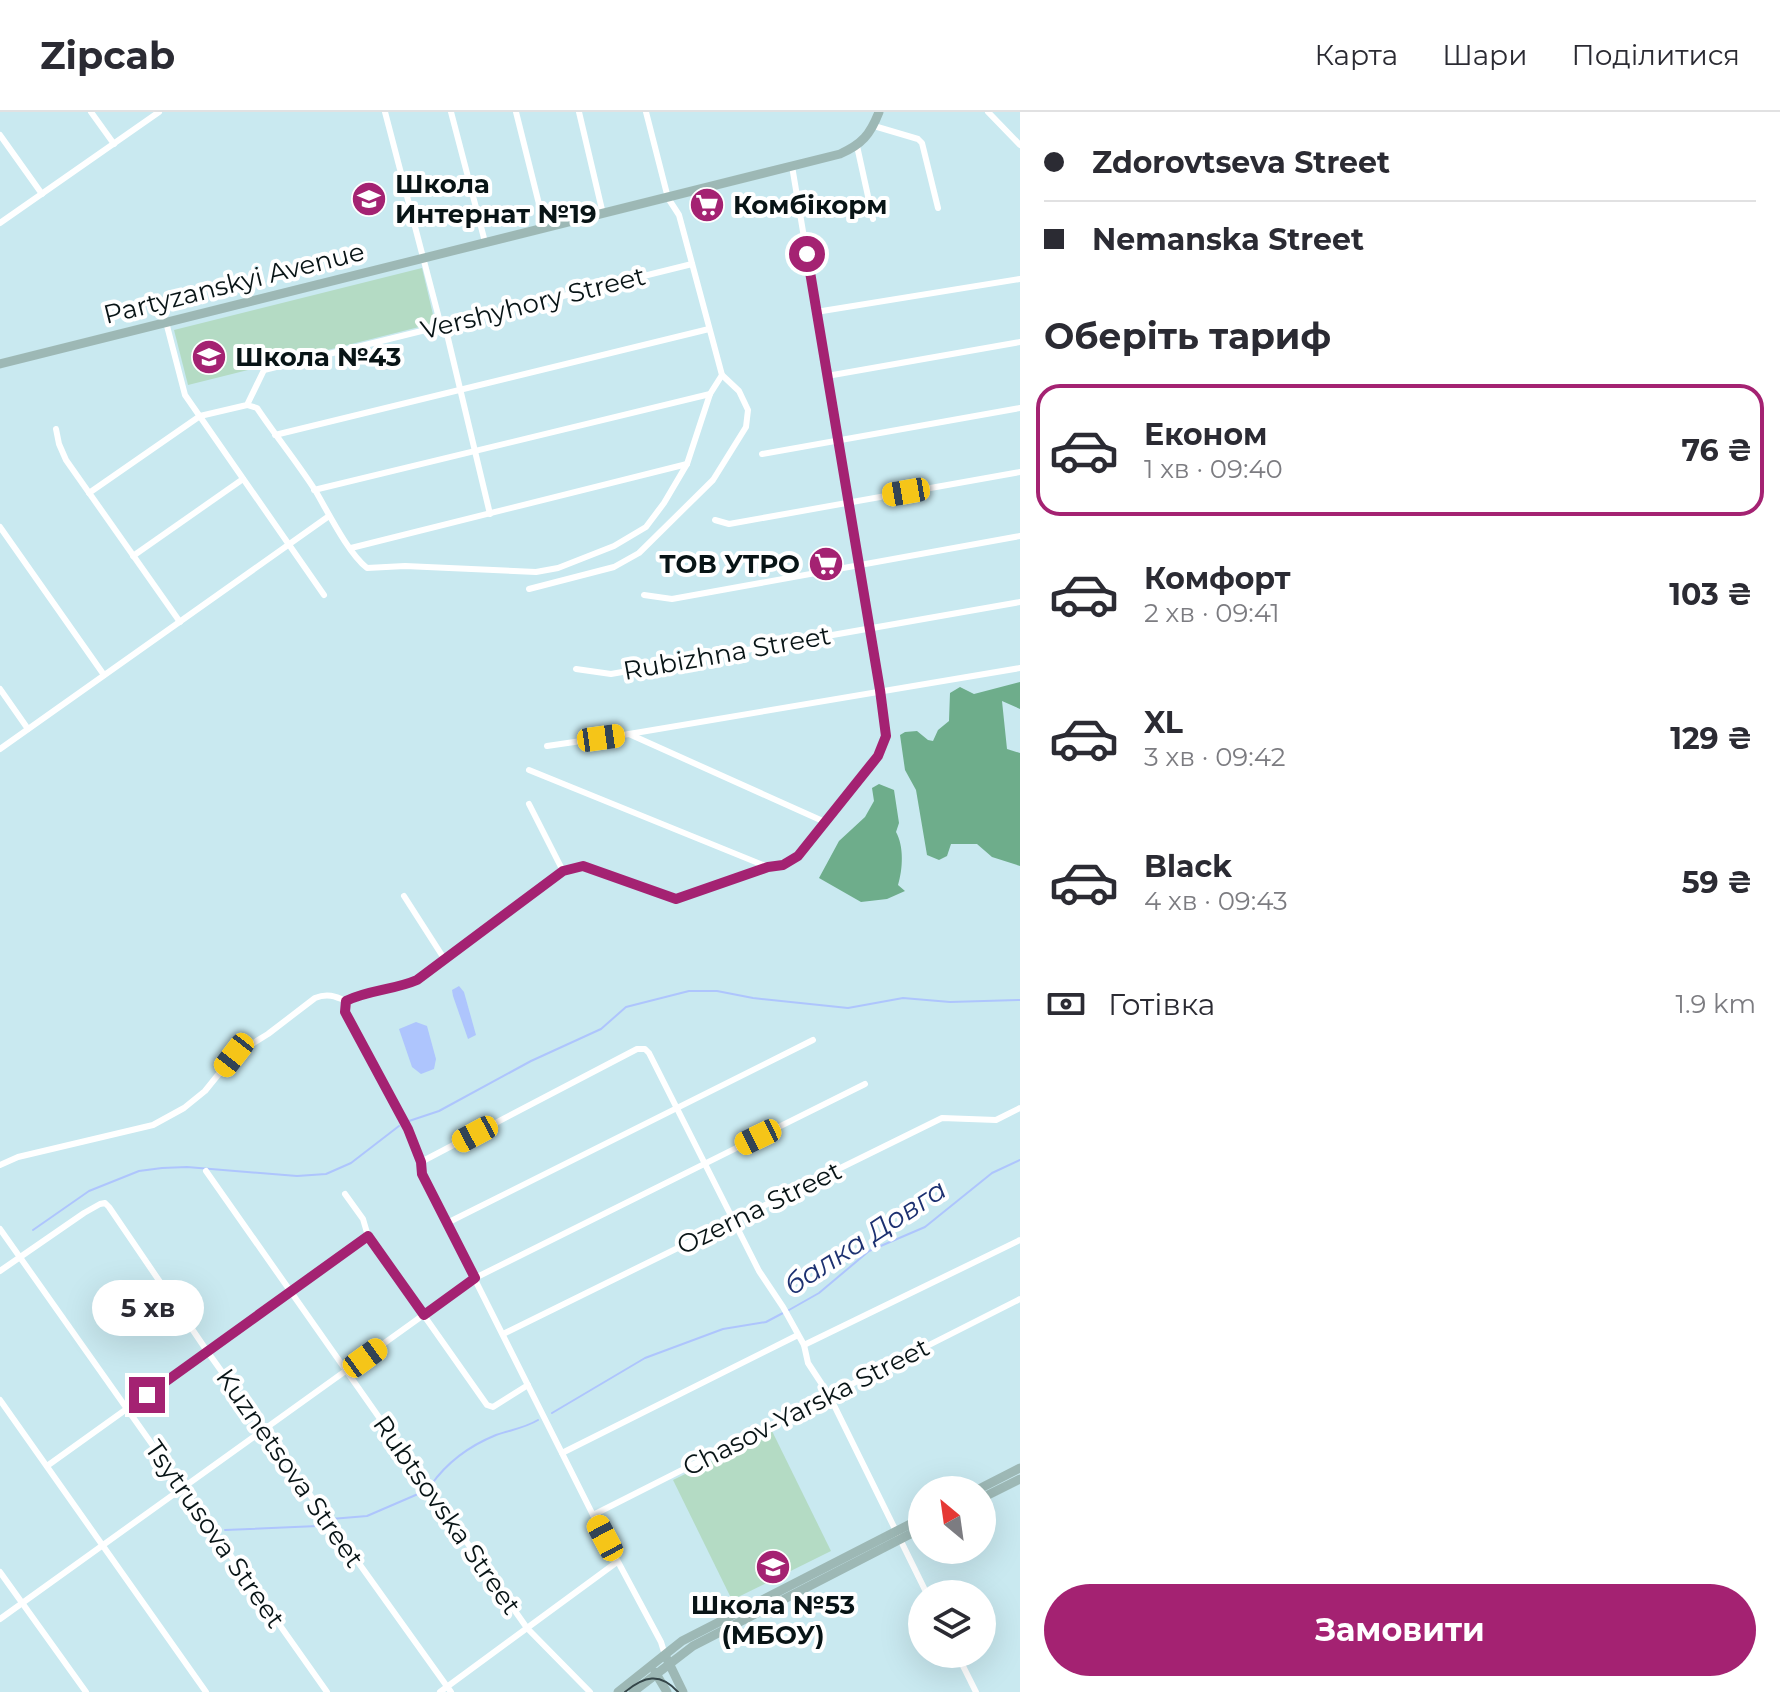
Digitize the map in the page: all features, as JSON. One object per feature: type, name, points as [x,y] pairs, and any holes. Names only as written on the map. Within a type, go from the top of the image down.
[{"type":"street","points":[[91,112],[114,144]]},
{"type":"street","points":[[0,223],[159,112]]},
{"type":"street","points":[[385,112],[441,326],[446,330],[490,514]]},
{"type":"street","points":[[451,112],[485,242]]},
{"type":"street","points":[[516,112],[545,228]]},
{"type":"street","points":[[579,112],[603,214]]},
{"type":"street","points":[[529,589],[614,567],[639,553],[713,480],[746,427],[748,410],[739,391],[722,375],[679,215],[668,198],[646,112]]},
{"type":"street","points":[[873,219],[857,146],[874,126],[879,112]]},
{"type":"street","points":[[988,112],[1020,145]]},
{"type":"street","points":[[874,126],[918,139],[922,143],[938,208]]},
{"type":"street","points":[[0,135],[42,194]]},
{"type":"street","name":"Partyzanskyi Avenue","points":[[0,364],[668,198],[840,154],[857,146]]},
{"type":"street","points":[[0,1165],[18,1157],[153,1125],[184,1108],[205,1091],[234,1055],[315,998],[332,995],[346,1001],[417,980],[563,871],[583,866],[676,899],[768,867],[783,865],[798,856],[878,756],[886,736],[880,690],[792,166]]},
{"type":"street","name":"Vershyhory Street","points":[[247,405],[264,370],[692,264]]},
{"type":"street","points":[[816,312],[1020,279]]},
{"type":"street","points":[[166,322],[185,395],[324,595]]},
{"type":"street","points":[[275,435],[709,329]]},
{"type":"street","points":[[827,376],[1020,342]]},
{"type":"street","points":[[89,493],[200,416],[247,405],[257,408],[363,565],[373,569],[405,566],[536,572],[558,568],[614,546],[646,527],[687,464],[710,394],[722,375]]},
{"type":"street","points":[[314,490],[710,394]]},
{"type":"street","points":[[762,454],[1020,408]]},
{"type":"street","points":[[56,429],[66,460],[180,622]]},
{"type":"street","points":[[351,548],[687,464]]},
{"type":"street","points":[[715,520],[729,524],[1020,472]]},
{"type":"street","points":[[133,556],[243,479]]},
{"type":"street","points":[[0,749],[329,516]]},
{"type":"street","points":[[0,527],[104,675]]},
{"type":"street","points":[[644,595],[672,599],[1020,536]]},
{"type":"street","name":"Rubizhna Street","points":[[576,669],[611,674],[1020,602]]},
{"type":"street","points":[[547,746],[1020,668]]},
{"type":"street","points":[[0,689],[28,729]]},
{"type":"street","points":[[629,734],[825,822]]},
{"type":"street","points":[[529,770],[768,867]]},
{"type":"street","points":[[529,804],[563,871]]},
{"type":"street","points":[[404,896],[445,960]]},
{"type":"street","points":[[346,1001],[345,1012],[402,1116],[421,1162],[422,1174],[617,1562],[661,1642],[683,1692]]},
{"type":"street","points":[[447,1223],[813,1040]]},
{"type":"street","points":[[421,1162],[637,1049],[645,1049],[759,1271],[804,1345],[808,1363],[829,1395],[920,1580]]},
{"type":"street","points":[[0,1619],[475,1278],[865,1084]]},
{"type":"street","name":"Ozerna Street","points":[[503,1334],[942,1118],[996,1120],[1020,1108]]},
{"type":"street","name":"Rubtsovska Street","points":[[206,1171],[527,1628],[590,1692]]},
{"type":"street","points":[[345,1194],[363,1219],[368,1236],[490,1407],[528,1385]]},
{"type":"street","name":"Kuznetsova Street","points":[[19,1258],[84,1213],[105,1203],[449,1690]]},
{"type":"street","name":"Tsytrusova Street","points":[[0,1229],[327,1692]]},
{"type":"street","points":[[47,1466],[368,1236]]},
{"type":"street","points":[[804,1345],[1020,1240]]},
{"type":"street","points":[[0,1271],[19,1258]]},
{"type":"street","name":"Chasov-Yarska Street","points":[[593,1515],[1020,1299]]},
{"type":"street","points":[[562,1453],[798,1335]]},
{"type":"street","points":[[0,1400],[206,1692]]},
{"type":"street","points":[[996,1480],[1020,1468]]},
{"type":"street","points":[[996,1491],[1020,1479]]},
{"type":"street","points":[[633,1692],[667,1659],[908,1528]]},
{"type":"street","points":[[897,1535],[908,1532]]},
{"type":"street","points":[[440,1692],[449,1690],[617,1562]]},
{"type":"street","points":[[0,1572],[86,1692]]},
{"type":"street","points":[[964,1668],[976,1692]]},
{"type":"street","points":[[618,1692],[654,1670]]},
{"type":"street","points":[[654,1670],[667,1692]]},
{"type":"green space","points":[[422,268],[435,323],[188,385],[174,330]]},
{"type":"green space","points":[[1020,682],[1020,709],[1002,701],[1007,749],[1020,753],[1020,866],[992,857],[977,844],[951,844],[947,856],[939,860],[927,855],[916,790],[905,770],[900,735],[917,731],[933,741],[938,730],[949,721],[950,693],[960,687],[974,694]]},
{"type":"green space","points":[[879,784],[894,790],[899,823],[896,832],[902,858],[898,885],[905,891],[887,899],[861,902],[819,878],[839,841],[865,817],[874,801],[872,788]]},
{"type":"green space","points":[[772,1431],[831,1551],[732,1600],[673,1480]]},
{"type":"water","points":[[459,986],[464,992],[476,1035],[468,1039],[453,996],[452,990]]},
{"type":"water","points":[[416,1022],[427,1026],[436,1059],[434,1069],[421,1074],[412,1067],[399,1029]]},
{"type":"waterway","points":[[409,1121],[439,1111],[531,1061],[601,1029],[626,1007],[689,991],[717,991],[848,1008],[903,998],[950,1002],[1020,1000]]},
{"type":"waterway","points":[[33,1230],[89,1191],[139,1171],[187,1167],[297,1176],[326,1174],[351,1163],[399,1126]]},
{"type":"waterway","name":"балка Довга","points":[[789,1310],[819,1293],[869,1251],[925,1227],[992,1173],[1020,1160]]},
{"type":"waterway","name":"балка Довга","points":[[552,1413],[645,1358],[723,1329],[766,1322],[783,1313]]},
{"type":"waterway","name":"балка Довга","points":[[431,1485],[468,1449],[538,1420]]},
{"type":"waterway","name":"балка Довга","points":[[331,1519],[367,1516],[418,1494]]},
{"type":"waterway","points":[[225,1530],[318,1526]]},
{"type":"tram line","points":[[625,1692],[639,1682],[652,1678],[665,1681],[678,1692]]},
{"type":"place","name":"Школа Интернат №19","points":[[369,199]]},
{"type":"place","name":"Комбікорм","points":[[707,205]]},
{"type":"place","name":"Школа №43","points":[[209,357]]},
{"type":"place","name":"ТОВ УТРО","points":[[826,564]]},
{"type":"place","name":"Школа №53 (МБОУ)","points":[[773,1567]]},
{"type":"route","points":[[147,1395],[368,1236],[424,1315],[475,1278],[422,1174],[421,1162],[402,1116],[345,1012],[346,1001],[417,980],[563,871],[583,866],[676,899],[768,867],[783,865],[798,856],[878,756],[886,736],[880,690],[807,254]]}]
